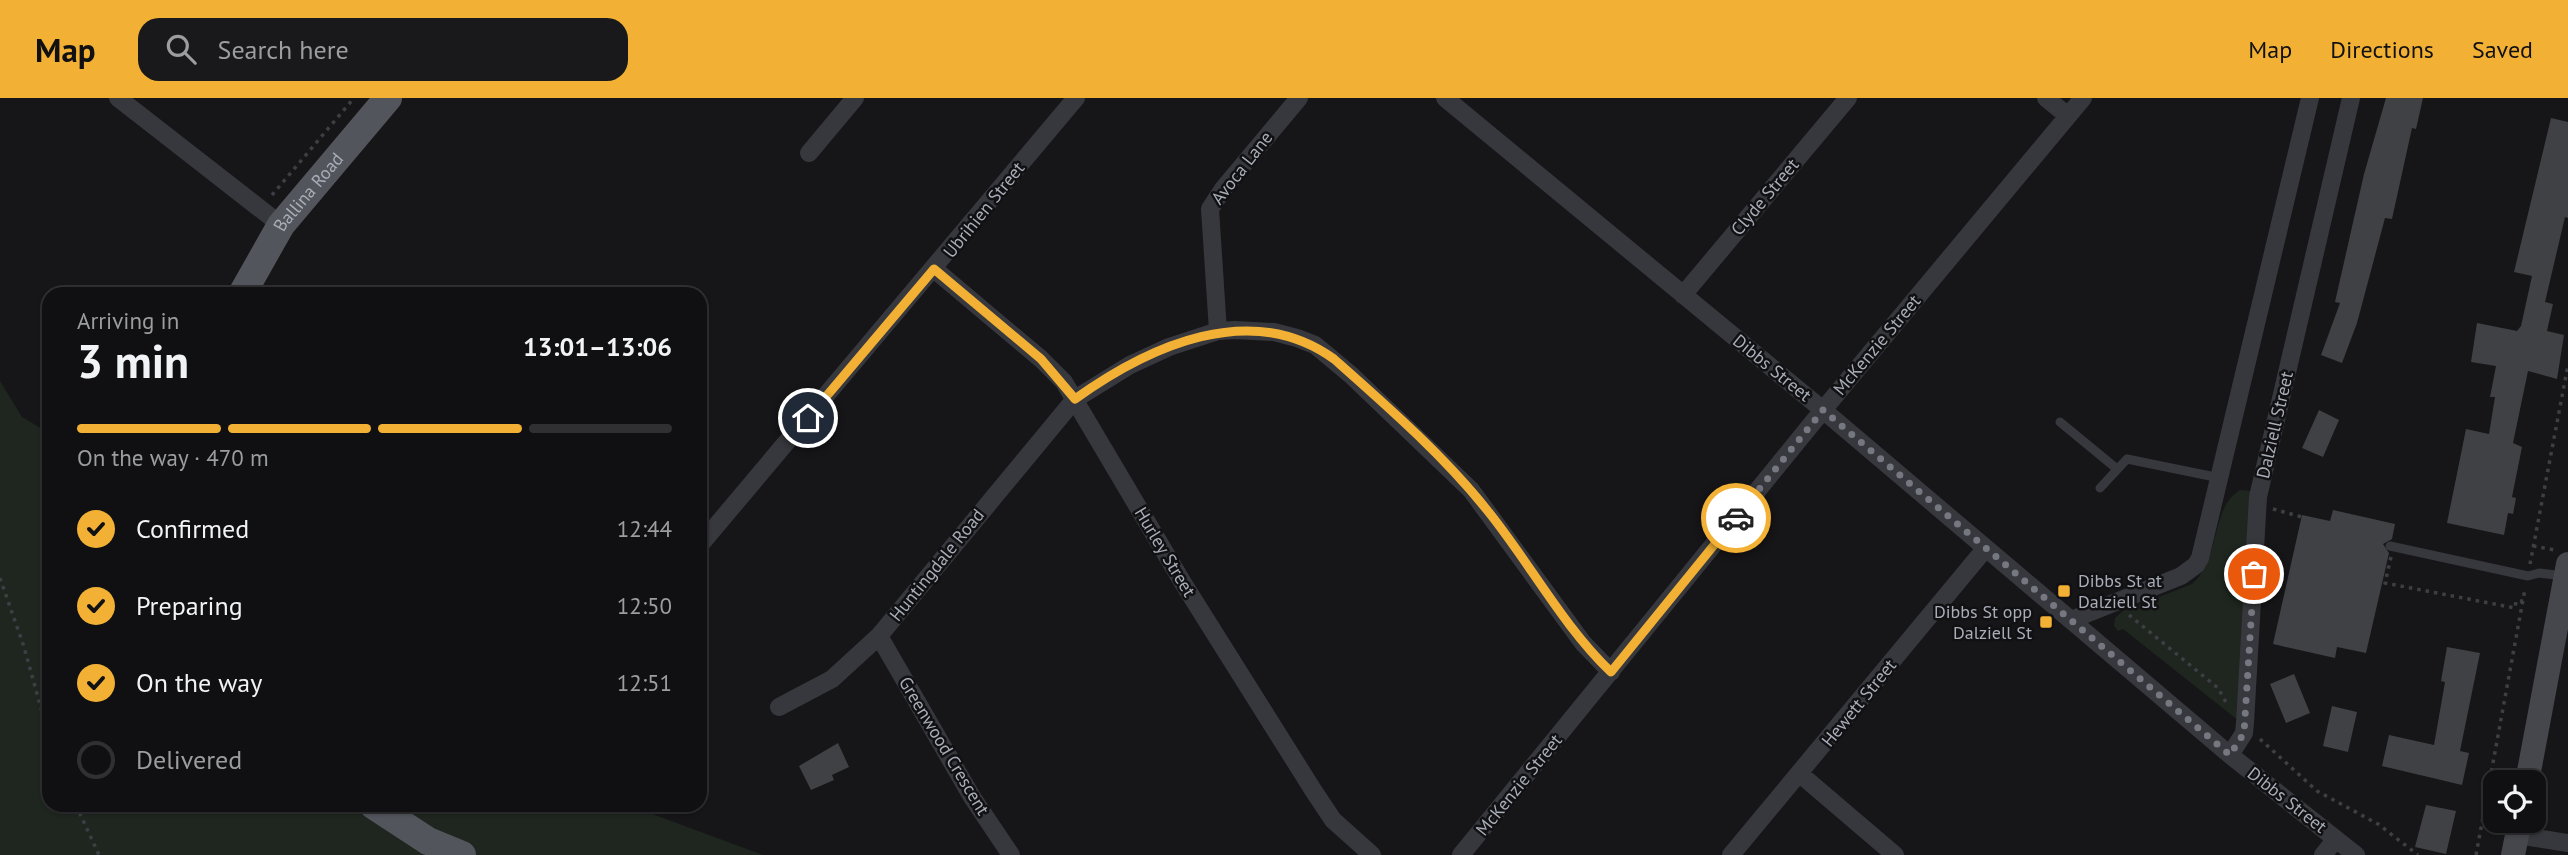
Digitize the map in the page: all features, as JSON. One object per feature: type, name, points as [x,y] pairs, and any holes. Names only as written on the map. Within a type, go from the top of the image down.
[{"type":"main road","name":"Ballina Road","points":[[245,287],[271,217],[388,98]]},
{"type":"main road","points":[[2529,770],[2563,563]]},
{"type":"main road","points":[[384,812],[428,841],[462,855]]},
{"type":"street","points":[[118,98],[271,217]]},
{"type":"street","points":[[809,153],[855,98]]},
{"type":"street","name":"Ubrihien Street","points":[[707,537],[1076,98]]},
{"type":"street","name":"Avoca Lane","points":[[1218,331],[1210,209],[1223,189],[1299,98]]},
{"type":"street","name":"Dibbs Street","points":[[1446,98],[1823,410],[2230,755],[2356,855]]},
{"type":"street","name":"Clyde Street","points":[[1683,296],[1848,98]]},
{"type":"street","points":[[2046,98],[2068,116]]},
{"type":"street","name":"McKenzie Street","points":[[1461,855],[1823,410],[2083,98]]},
{"type":"street","points":[[2071,620],[2181,576],[2196,565],[2203,548],[2310,98]]},
{"type":"street","name":"Dalziell Street","points":[[2230,755],[2244,733],[2258,497],[2351,98]]},
{"type":"street","name":"Hurley Street","points":[[934,269],[1041,359],[1075,399],[1183,583],[1313,790],[1334,820],[1372,855]]},
{"type":"street","name":"Huntingdale Road","points":[[779,707],[832,679],[879,636],[1075,399],[1130,365],[1169,347],[1218,331],[1259,330],[1284,334],[1315,345],[1334,359],[1471,490],[1583,643],[1611,672]]},
{"type":"street","name":"Hewett Street","points":[[1731,855],[1985,549]]},
{"type":"street","name":"Greenwood Crescent","points":[[879,636],[972,797],[1011,855]]},
{"type":"street","points":[[1800,774],[1895,855]]},
{"type":"street","points":[[2517,837],[2568,843]]},
{"type":"street","points":[[2323,855],[2336,839]]},
{"type":"lane","points":[[2060,422],[2117,469]]},
{"type":"lane","points":[[2100,488],[2127,459],[2220,478]]},
{"type":"lane","points":[[2389,551],[2528,576],[2563,563]]},
{"type":"path","points":[[271,217],[354,98]]},
{"type":"path","points":[[2476,855],[2568,365]]},
{"type":"path","points":[[2266,507],[2301,517]]},
{"type":"path","points":[[2533,546],[2563,563]]},
{"type":"path","points":[[2389,551],[2391,556],[2385,583],[2515,608],[2516,601],[2523,601]]},
{"type":"path","points":[[0,578],[24,647],[42,712]]},
{"type":"path","points":[[79,812],[99,855]]},
{"type":"shaded area","points":[[0,381],[22,417],[42,429],[42,812],[647,812],[763,855],[0,855]]},
{"type":"shaded area","points":[[2240,490],[2252,491],[2239,721],[2123,629],[2118,631],[2114,626],[2115,618],[2123,611],[2192,584],[2208,561],[2224,509]]},
{"type":"building","points":[[2386,98],[2423,98],[2416,129],[2412,128],[2392,219],[2385,218],[2357,323],[2342,363],[2321,355],[2340,303],[2335,302],[2364,174]]},
{"type":"building","points":[[2551,118],[2568,122],[2568,218],[2565,217],[2545,302],[2553,304],[2547,331],[2564,335],[2557,379],[2528,371],[2513,443],[2522,447],[2512,497],[2516,498],[2513,514],[2508,513],[2504,535],[2447,523],[2466,429],[2489,434],[2495,397],[2490,397],[2496,366],[2471,362],[2477,323],[2517,331],[2521,326],[2532,276],[2514,272]]},
{"type":"building","points":[[2319,410],[2339,420],[2323,457],[2302,448]]},
{"type":"building","points":[[2333,510],[2395,524],[2392,539],[2383,544],[2389,553],[2366,653],[2337,647],[2335,658],[2273,644],[2302,515],[2330,521]]},
{"type":"building","points":[[2447,647],[2480,653],[2460,751],[2469,753],[2462,785],[2382,766],[2389,735],[2434,745],[2445,682],[2441,681]]},
{"type":"building","points":[[2294,674],[2310,713],[2286,723],[2270,684]]},
{"type":"building","points":[[2332,706],[2357,712],[2348,752],[2323,746]]},
{"type":"building","points":[[838,743],[849,767],[832,775],[834,780],[811,790],[799,766]]},
{"type":"building","points":[[2426,805],[2456,811],[2446,854],[2415,847]]},
{"type":"way so far","points":[[1736,518],[1823,410],[2230,755],[2244,733],[2254,574]]},
{"type":"place","name":"Dibbs St at Dalziell St","points":[[2064,591]]},
{"type":"place","name":"Dibbs St opp Dalziell St","points":[[2046,622]]},
{"type":"route","points":[[808,418],[934,269],[1041,359],[1064,382],[1075,399],[1130,365],[1169,347],[1218,331],[1259,330],[1297,338],[1315,345],[1334,359],[1459,477],[1489,511],[1583,643],[1611,672],[1736,518]]}]
